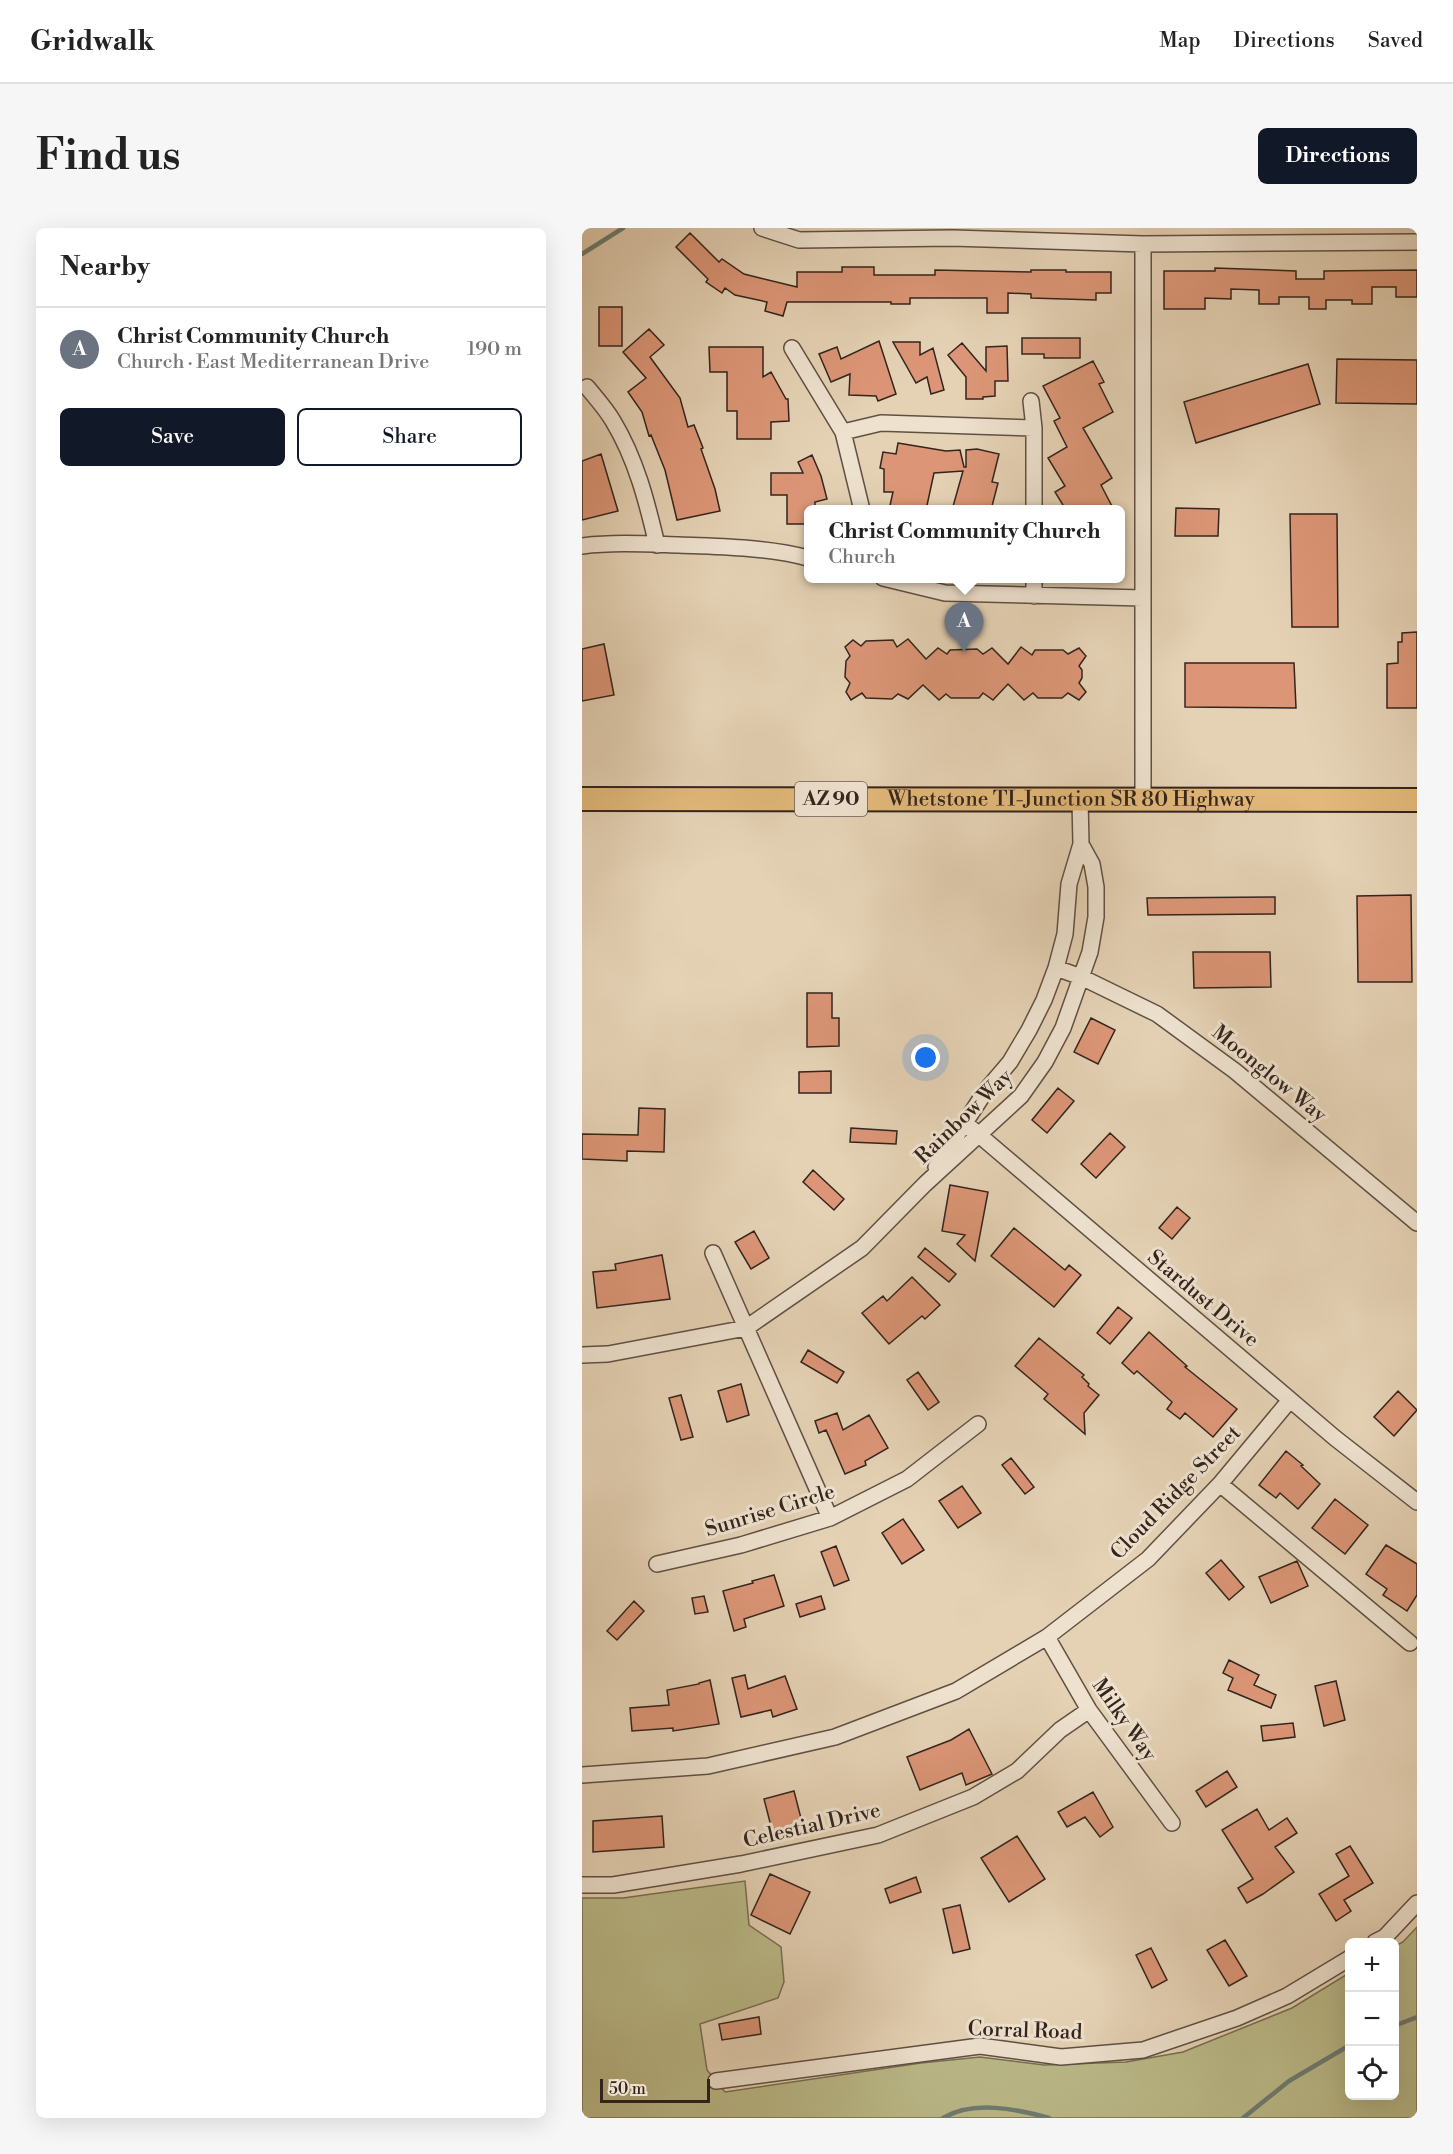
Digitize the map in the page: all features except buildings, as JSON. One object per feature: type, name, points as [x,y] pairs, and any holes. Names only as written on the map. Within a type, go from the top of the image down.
[{"type":"highway","name":"Whetstone TI-Junction SR 80 Highway","points":[[582,799],[1417,800]]},
{"type":"street","points":[[762,228],[799,240],[952,233],[1143,244],[1325,235],[1417,242]]},
{"type":"street","points":[[1143,244],[1143,799]]},
{"type":"street","points":[[792,348],[843,432],[861,505]]},
{"type":"street","points":[[587,387],[613,420],[630,454],[645,493],[657,544]]},
{"type":"street","points":[[1031,401],[1034,428],[1034,505]]},
{"type":"street","points":[[843,432],[881,423],[1034,428]]},
{"type":"street","points":[[582,546],[657,544],[783,551],[804,557]]},
{"type":"street","points":[[901,583],[945,593],[1143,598]]},
{"type":"street","points":[[1034,583],[1034,596]]},
{"type":"street","name":"Rainbow Way","points":[[925,1184],[987,1089],[1010,1062],[1029,1030],[1056,968],[1065,934],[1069,884],[1081,844],[1080,800]]},
{"type":"street","name":"Rainbow Way","points":[[582,1355],[608,1354],[746,1329],[862,1248],[925,1184],[1021,1096],[1045,1062],[1063,1028],[1090,951],[1096,917],[1096,887],[1092,864],[1081,844]]},
{"type":"street","name":"Moonglow Way","points":[[1056,968],[1081,977],[1157,1014],[1235,1071],[1417,1223]]},
{"type":"street","name":"Stardust Drive","points":[[965,1123],[1335,1438],[1417,1502]]},
{"type":"street","points":[[713,1253],[830,1518]]},
{"type":"street","name":"Cloud Ridge Street","points":[[582,1775],[708,1766],[835,1737],[956,1691],[1047,1637],[1148,1559],[1220,1484],[1290,1400]]},
{"type":"street","name":"Sunrise Circle","points":[[657,1564],[741,1545],[830,1518],[907,1479],[978,1424]]},
{"type":"street","points":[[1220,1484],[1410,1643]]},
{"type":"street","name":"Milky Way","points":[[1047,1637],[1089,1710],[1172,1823]]},
{"type":"street","name":"Celestial Drive","points":[[582,1885],[613,1885],[730,1866],[878,1835],[973,1797],[1017,1772],[1060,1730],[1089,1710]]},
{"type":"street","points":[[1382,1938],[1417,1903]]},
{"type":"street","name":"Corral Road","points":[[716,2081],[980,2046],[1061,2057],[1143,2050],[1237,2018],[1287,1996],[1345,1961]]},
{"type":"shaded area","points":[[745,1881],[749,1925],[781,1947],[784,1982],[778,1998],[700,2024],[707,2070],[725,2092],[921,2063],[980,2057],[1044,2065],[1126,2062],[1183,2052],[1292,2008],[1345,1975],[1345,2100],[1399,2100],[1399,1944],[1417,1927],[1417,2118],[582,2118],[582,1898],[623,1898]]},
{"type":"waterway","points":[[582,254],[623,228]]},
{"type":"waterway","points":[[1399,2024],[1417,2017]]},
{"type":"waterway","points":[[1243,2118],[1289,2081],[1348,2046]]},
{"type":"waterway","points":[[943,2118],[955,2112],[981,2108],[1009,2109],[1049,2118]]},
{"type":"place","name":"Christ Community Church","points":[[964,652]]}]
